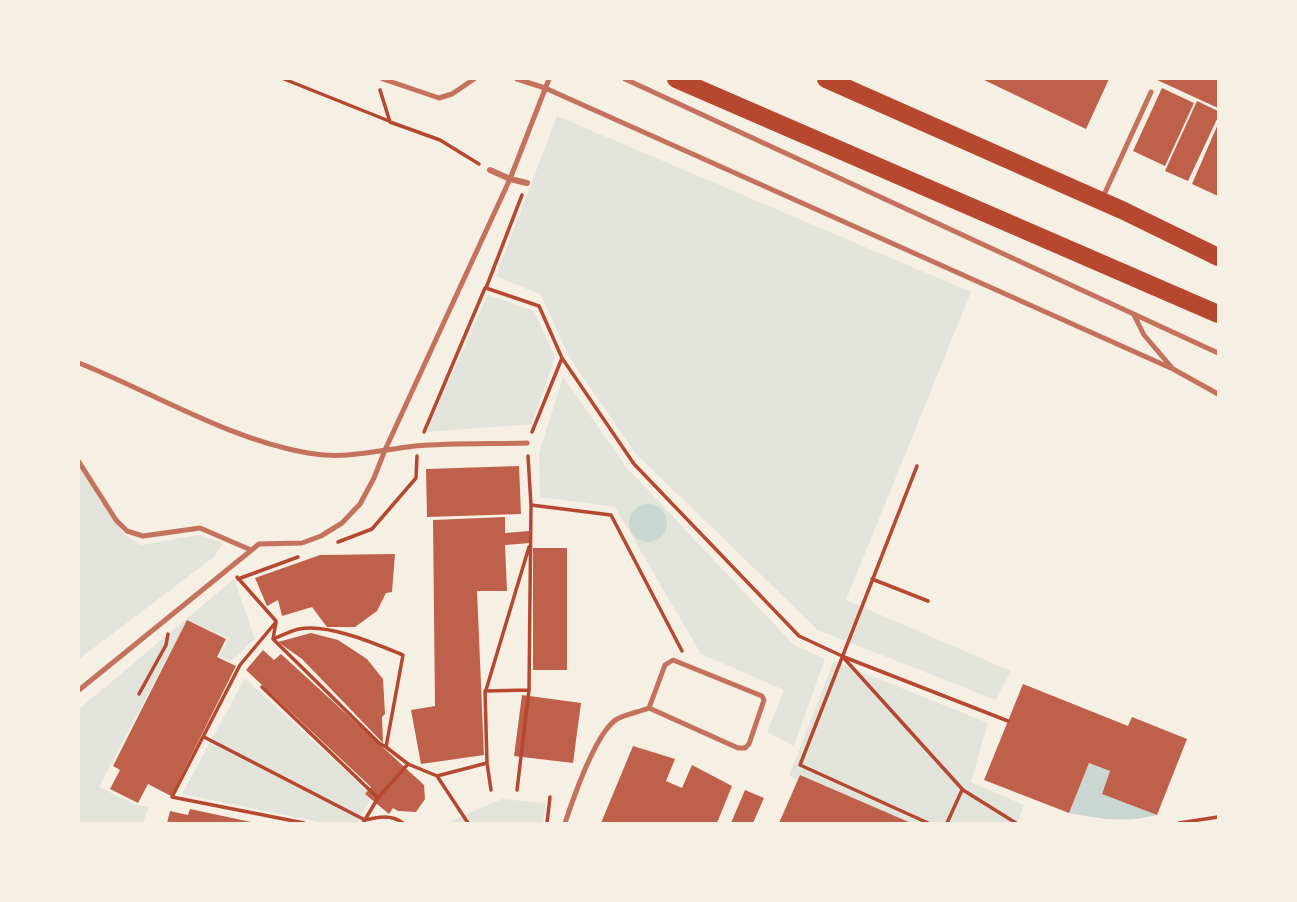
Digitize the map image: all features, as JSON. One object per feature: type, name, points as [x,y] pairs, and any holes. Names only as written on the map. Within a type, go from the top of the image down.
[{"type":"main road","points":[[676,79],[1218,314]]},
{"type":"main road","points":[[826,79],[1101,201],[1218,257]]},
{"type":"street","points":[[490,170],[527,183]]},
{"type":"lane","points":[[383,79],[439,98],[452,94],[474,79]]},
{"type":"lane","points":[[517,79],[545,88],[1172,369],[1218,394]]},
{"type":"lane","points":[[79,690],[259,544],[302,542],[321,536],[342,523],[359,504],[374,478],[510,179],[549,79]]},
{"type":"lane","points":[[625,79],[1218,353]]},
{"type":"lane","points":[[1101,201],[1151,92]]},
{"type":"lane","points":[[1134,315],[1144,335],[1172,369]]},
{"type":"lane","points":[[79,363],[217,424],[309,454],[345,456],[418,446],[527,443]]},
{"type":"lane","points":[[79,463],[116,520],[127,531],[143,536],[200,528],[251,551]]},
{"type":"lane","points":[[565,823],[599,740],[616,719],[649,708],[738,748],[749,744],[764,700],[762,696],[673,660],[668,661],[649,708]]},
{"type":"path","points":[[284,79],[440,140],[490,170]]},
{"type":"path","points":[[377,79],[390,122]]},
{"type":"path","points":[[527,183],[486,288],[539,306],[562,358],[634,464],[799,636],[842,656],[1008,720]]},
{"type":"path","points":[[517,790],[529,690],[531,505],[527,443],[562,358]]},
{"type":"path","points":[[917,466],[800,765],[928,823]]},
{"type":"path","points":[[531,505],[611,514],[691,668]]},
{"type":"path","points":[[491,790],[487,763],[485,691],[531,542]]},
{"type":"path","points":[[236,576],[276,622]]},
{"type":"path","points":[[872,579],[928,601]]},
{"type":"path","points":[[273,639],[276,622]]},
{"type":"path","points":[[276,622],[240,665],[172,797],[304,823]]},
{"type":"path","points":[[273,639],[301,628],[334,631],[403,655],[387,747]]},
{"type":"path","points":[[139,694],[166,645],[168,634]]},
{"type":"path","points":[[273,639],[379,743],[408,764],[437,776],[468,823]]},
{"type":"path","points":[[842,656],[963,790],[1016,823]]},
{"type":"path","points":[[262,687],[378,798]]},
{"type":"path","points":[[485,691],[529,690]]},
{"type":"path","points":[[204,737],[364,822],[382,816],[403,823]]},
{"type":"path","points":[[437,776],[487,763]]},
{"type":"path","points":[[364,822],[378,798],[408,764]]},
{"type":"path","points":[[947,823],[963,790]]},
{"type":"path","points":[[547,823],[550,797]]},
{"type":"path","points":[[1179,823],[1218,817]]},
{"type":"shaded area","points":[[557,116],[971,292],[846,600],[1011,671],[996,700],[818,630],[636,454],[569,357],[541,295],[496,276]]},
{"type":"shaded area","points":[[488,295],[534,311],[555,357],[532,424],[426,432]]},
{"type":"shaded area","points":[[563,377],[627,468],[794,645],[825,659],[794,746],[767,732],[784,690],[701,654],[615,507],[540,497],[539,453]]},
{"type":"shaded area","points":[[79,461],[124,535],[141,545],[199,535],[223,543],[214,557],[79,659]]},
{"type":"shaded area","points":[[648,504],[661,510],[667,523],[661,536],[648,542],[635,536],[629,523],[635,510]]},
{"type":"shaded area","points":[[234,579],[255,639],[231,661],[220,656],[229,638],[187,620],[99,787],[136,805],[149,807],[143,823],[79,823],[79,709]]},
{"type":"shaded area","points":[[834,661],[988,723],[971,782],[1024,805],[1017,823],[907,823],[789,776]]},
{"type":"shaded area","points":[[245,678],[373,796],[357,823],[324,823],[182,794]]},
{"type":"shaded area","points":[[1089,763],[1110,771],[1102,794],[1157,815],[1113,819],[1069,813]]},
{"type":"shaded area","points":[[502,799],[546,803],[543,823],[447,823]]},
{"type":"building","points":[[982,79],[1109,79],[1086,129]]},
{"type":"building","points":[[1155,79],[1218,79],[1218,108]]},
{"type":"building","points":[[1162,88],[1194,103],[1165,166],[1133,151]]},
{"type":"building","points":[[1197,101],[1218,111],[1218,117],[1188,181],[1165,171]]},
{"type":"building","points":[[1218,124],[1218,196],[1192,184]]},
{"type":"building","points":[[519,466],[521,514],[427,517],[426,469]]},
{"type":"building","points":[[505,517],[505,533],[529,531],[530,543],[505,545],[507,591],[477,591],[484,755],[421,764],[411,710],[435,706],[433,520]]},
{"type":"building","points":[[533,548],[567,548],[567,670],[533,670]]},
{"type":"building","points":[[395,554],[392,592],[386,593],[377,611],[355,627],[327,627],[312,607],[282,616],[278,600],[267,606],[255,578],[320,555]]},
{"type":"building","points":[[187,620],[226,639],[217,657],[236,666],[171,796],[148,784],[138,803],[110,789],[120,770],[113,766]]},
{"type":"building","points":[[311,633],[338,640],[367,659],[383,679],[383,743],[302,659],[278,642]]},
{"type":"building","points":[[263,650],[274,660],[281,654],[424,785],[425,799],[416,812],[393,808],[389,814],[365,794],[371,787],[246,670]]},
{"type":"building","points":[[1023,684],[1128,726],[1132,717],[1187,739],[1157,815],[1102,794],[1110,771],[1089,763],[1069,813],[984,780]]},
{"type":"building","points":[[522,695],[581,703],[573,763],[514,756]]},
{"type":"building","points":[[633,746],[675,759],[666,781],[682,788],[692,765],[732,786],[717,823],[601,823]]},
{"type":"building","points":[[800,775],[911,823],[779,823]]},
{"type":"building","points":[[745,790],[764,798],[753,823],[731,823]]},
{"type":"building","points":[[190,809],[251,823],[167,823],[170,811],[188,815]]}]
